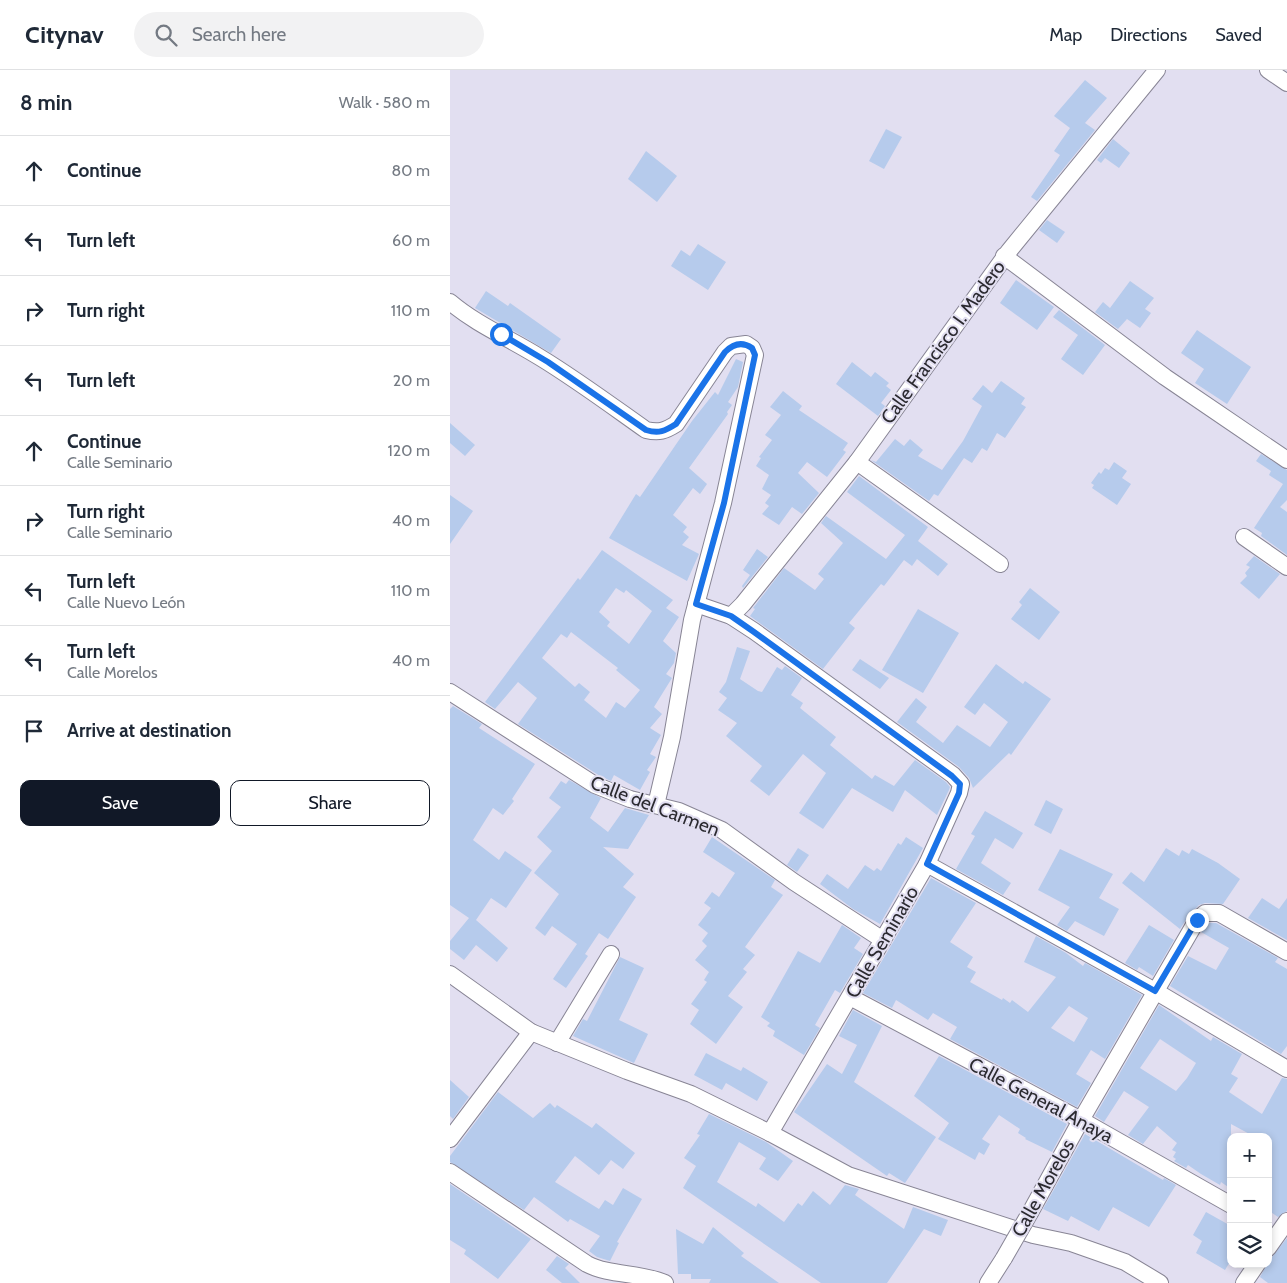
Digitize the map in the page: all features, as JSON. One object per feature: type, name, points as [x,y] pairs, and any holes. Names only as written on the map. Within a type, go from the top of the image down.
[{"type":"street","name":"Calle Francisco I. Madero","points":[[731,616],[743,604],[857,462],[1004,256],[1157,70]]},
{"type":"street","points":[[1268,70],[1287,84]]},
{"type":"street","points":[[1004,256],[1164,377],[1287,460]]},
{"type":"street","points":[[450,302],[469,318],[501,334],[548,362],[646,430],[657,433],[666,431],[676,424],[731,346],[739,344],[752,348],[755,355],[724,503],[696,604],[672,737],[656,805]]},
{"type":"street","points":[[857,462],[1000,564]]},
{"type":"street","points":[[1244,537],[1287,567]]},
{"type":"street","points":[[696,604],[731,616]]},
{"type":"street","name":"Calle Seminario","points":[[731,616],[952,776],[960,784],[959,793],[927,864],[770,1132]]},
{"type":"street","name":"Calle del Carmen","points":[[450,692],[595,785],[630,799],[679,811],[722,830],[794,882],[883,940]]},
{"type":"street","points":[[927,864],[1155,991],[1287,1068]]},
{"type":"street","name":"Calle Morelos","points":[[988,1283],[1031,1212],[1081,1120],[1197,920],[1205,914],[1220,913],[1287,952]]},
{"type":"street","points":[[557,1043],[611,954]]},
{"type":"street","points":[[450,974],[531,1032],[691,1094],[770,1132],[848,1175],[1033,1235],[1071,1243],[1125,1262],[1160,1283]]},
{"type":"street","name":"Calle General Anaya","points":[[850,997],[1081,1120],[1227,1203]]},
{"type":"street","points":[[450,1139],[531,1032]]},
{"type":"street","points":[[450,1172],[586,1264],[598,1270],[618,1272],[665,1283]]},
{"type":"street","points":[[1272,1223],[1286,1223]]},
{"type":"street","points":[[1272,1242],[1286,1223]]},
{"type":"street","points":[[1244,1283],[1254,1268]]},
{"type":"building","points":[[1085,80],[1107,98],[1085,123],[1095,130],[1037,201],[1031,197],[1060,155],[1054,151],[1070,128],[1054,116]]},
{"type":"building","points":[[886,129],[902,137],[884,169],[869,161]]},
{"type":"building","points":[[1113,139],[1130,153],[1119,168],[1105,158],[1101,163],[1097,160]]},
{"type":"building","points":[[646,151],[677,176],[657,202],[628,179]]},
{"type":"building","points":[[1047,220],[1065,232],[1057,243],[1039,230]]},
{"type":"building","points":[[698,244],[726,262],[708,290],[671,266],[681,250],[690,256]]},
{"type":"building","points":[[1016,280],[1054,307],[1037,330],[1000,303]]},
{"type":"building","points":[[1130,281],[1154,298],[1145,309],[1151,313],[1140,328],[1127,319],[1118,329],[1095,312],[1103,302],[1110,308]]},
{"type":"building","points":[[486,291],[508,306],[510,303],[561,339],[551,353],[475,308]]},
{"type":"building","points":[[1059,310],[1105,345],[1083,375],[1061,359],[1078,335],[1053,317]]},
{"type":"building","points":[[1197,330],[1251,367],[1227,404],[1195,383],[1204,369],[1181,353]]},
{"type":"building","points":[[736,359],[743,362],[738,387],[728,402],[732,405],[727,412],[728,414],[689,468],[707,484],[700,494],[693,488],[673,515],[687,527],[683,532],[689,537],[682,545],[699,554],[687,581],[609,538],[636,494],[640,497],[692,421],[715,392],[718,395]]},
{"type":"building","points":[[852,362],[871,377],[875,372],[889,383],[886,386],[891,390],[881,403],[885,406],[878,416],[836,384]]},
{"type":"building","points":[[1001,381],[1025,398],[1021,404],[1026,407],[1005,438],[997,433],[987,451],[982,448],[972,463],[964,458],[938,496],[934,494],[929,501],[871,460],[876,462],[895,439],[904,446],[910,439],[923,450],[918,456],[942,470],[963,441],[982,406],[972,399],[983,385],[992,393]]},
{"type":"building","points":[[783,391],[802,406],[799,410],[848,443],[843,450],[846,452],[827,477],[807,462],[798,473],[819,493],[802,514],[792,507],[779,525],[762,514],[769,506],[765,503],[771,495],[762,489],[769,475],[756,466],[761,458],[759,457],[772,440],[765,435],[781,415],[770,407]]},
{"type":"building","points":[[450,423],[475,445],[465,456],[450,443]]},
{"type":"building","points":[[1261,454],[1287,470],[1287,500],[1280,507],[1287,512],[1287,555],[1261,536],[1262,533],[1254,528],[1283,484],[1269,475],[1271,471],[1256,461]]},
{"type":"building","points":[[1114,462],[1127,471],[1122,478],[1131,484],[1117,505],[1092,488],[1094,485],[1091,483],[1099,472],[1101,474],[1105,468],[1109,470]]},
{"type":"building","points":[[859,476],[928,527],[918,541],[948,564],[938,576],[917,559],[912,566],[904,560],[884,586],[881,584],[849,623],[855,628],[823,669],[750,616],[755,609],[753,608],[784,568],[815,590],[824,579],[818,574],[843,543],[821,523],[826,516],[886,559],[905,535],[847,492]]},
{"type":"building","points":[[450,495],[473,511],[450,544]]},
{"type":"building","points":[[757,549],[768,557],[743,588],[742,586],[750,575],[743,570]]},
{"type":"building","points":[[602,550],[673,600],[666,608],[679,617],[663,641],[676,653],[674,663],[666,674],[672,678],[654,707],[662,714],[650,728],[661,735],[650,754],[656,757],[647,770],[650,772],[640,790],[614,775],[611,781],[600,776],[518,724],[537,698],[518,682],[495,709],[485,702],[578,578],[580,580]],"holes":[[[616,588],[624,593],[626,590],[652,611],[629,644],[607,626],[610,622],[599,612]],[[571,632],[618,668],[616,670],[640,690],[625,708],[616,702],[606,718],[584,700],[590,692],[579,683],[575,687],[542,658],[561,634],[567,638]]]},
{"type":"building","points":[[1254,556],[1280,574],[1259,599],[1240,583],[1247,576],[1245,573],[1250,567],[1246,565]]},
{"type":"building","points":[[1030,588],[1060,612],[1039,640],[1011,619],[1022,605],[1019,602]]},
{"type":"building","points":[[918,609],[959,633],[923,693],[882,670]]},
{"type":"building","points":[[737,647],[750,651],[740,679],[758,691],[762,692],[777,667],[782,670],[785,666],[802,678],[791,695],[803,703],[800,708],[836,737],[830,745],[872,779],[875,775],[894,786],[915,760],[946,782],[950,787],[937,815],[905,790],[893,812],[852,788],[823,829],[799,813],[826,773],[803,754],[769,796],[750,781],[762,766],[726,736],[737,723],[718,710],[727,698],[719,692],[726,682]]},
{"type":"building","points":[[860,659],[889,678],[880,689],[852,670]]},
{"type":"building","points":[[996,664],[1023,684],[1025,681],[1051,699],[1011,755],[1009,753],[973,788],[969,778],[959,767],[897,722],[916,698],[927,707],[916,722],[943,743],[957,725],[990,747],[1008,722],[984,703],[975,715],[964,707]]},
{"type":"building","points":[[453,706],[482,724],[479,728],[535,764],[512,799],[514,801],[503,815],[493,808],[473,840],[499,860],[505,851],[532,870],[506,908],[491,898],[476,920],[508,948],[497,962],[476,945],[464,960],[450,949],[450,941],[469,918],[450,905],[450,709]]},
{"type":"building","points":[[569,780],[601,798],[590,818],[608,832],[625,808],[649,815],[628,849],[603,847],[634,874],[623,887],[636,897],[608,939],[599,933],[585,954],[588,956],[566,988],[553,979],[577,944],[552,926],[545,936],[535,928],[559,894],[534,873],[552,851],[537,837],[561,807],[549,798],[561,781],[566,784]]},
{"type":"building","points":[[1046,800],[1063,809],[1051,834],[1034,825]]},
{"type":"building","points":[[985,811],[1023,833],[1013,849],[995,838],[981,863],[1011,883],[1003,895],[956,869],[975,836],[971,834]]},
{"type":"building","points":[[712,837],[775,880],[771,887],[783,895],[745,947],[755,955],[743,969],[747,972],[728,996],[743,1007],[716,1044],[690,1024],[699,1010],[691,1004],[707,982],[704,980],[709,972],[695,960],[707,946],[702,941],[708,933],[698,925],[711,908],[704,903],[712,892],[719,897],[735,873],[703,852]]},
{"type":"building","points":[[906,837],[923,848],[880,924],[853,909],[820,884],[827,874],[848,889],[865,865],[874,871],[877,868],[881,871],[898,843],[901,845]]},
{"type":"building","points":[[798,848],[809,855],[797,872],[787,865]]},
{"type":"building","points":[[1166,848],[1179,856],[1182,850],[1189,854],[1192,849],[1218,863],[1240,879],[1223,904],[1205,903],[1199,905],[1189,915],[1180,929],[1122,883],[1131,872],[1144,882]]},
{"type":"building","points":[[1060,849],[1113,874],[1099,898],[1119,909],[1104,936],[1075,921],[1067,931],[1057,925],[1070,907],[1038,890]]},
{"type":"building","points":[[931,878],[976,903],[950,942],[973,957],[967,967],[976,972],[970,982],[1002,1000],[1003,998],[1010,1003],[1012,1000],[1028,1012],[1056,977],[1024,962],[1036,936],[1066,953],[1083,966],[1085,963],[1142,995],[1105,1059],[1091,1050],[1076,1074],[1091,1083],[1077,1107],[950,1039],[957,1027],[933,1013],[928,1020],[896,1000],[892,1008],[863,993]],"holes":[[[1069,1006],[1088,1018],[1074,1042],[1051,1028]]]},
{"type":"building","points":[[1262,898],[1279,909],[1287,898],[1287,940],[1248,918]]},
{"type":"building","points":[[1209,923],[1216,923],[1278,958],[1275,962],[1287,969],[1287,1046],[1281,1054],[1170,986],[1188,956],[1216,970],[1229,948],[1201,932]]},
{"type":"building","points":[[842,925],[861,938],[854,948],[863,954],[840,993],[835,990],[815,1025],[820,1028],[804,1055],[773,1036],[775,1031],[767,1026],[770,1023],[761,1017],[798,951],[820,963]]},
{"type":"building","points":[[1149,925],[1174,940],[1153,976],[1139,967],[1137,970],[1125,963]]},
{"type":"building","points":[[620,957],[644,968],[619,1020],[648,1034],[634,1063],[573,1036],[583,1019],[587,1021]]},
{"type":"building","points":[[1159,1005],[1211,1041],[1213,1037],[1242,1054],[1231,1074],[1238,1078],[1229,1092],[1262,1114],[1282,1078],[1287,1079],[1287,1211],[1278,1217],[1272,1213],[1272,1133],[1248,1133],[1231,1124],[1231,1133],[1227,1133],[1227,1186],[1221,1182],[1220,1185],[1188,1165],[1186,1168],[1174,1161],[1176,1159],[1173,1157],[1176,1152],[1172,1150],[1177,1143],[1157,1126],[1143,1144],[1128,1135],[1149,1107],[1124,1091],[1104,1122],[1095,1116]],"holes":[[[1160,1039],[1196,1063],[1176,1091],[1140,1068]]]},
{"type":"building","points":[[853,1010],[882,1026],[854,1082],[936,1137],[905,1183],[889,1173],[887,1176],[794,1112],[827,1064],[842,1074],[857,1045],[839,1036]]},
{"type":"building","points":[[706,1053],[741,1071],[743,1067],[768,1082],[757,1101],[726,1083],[722,1090],[694,1075]]},
{"type":"building","points":[[939,1056],[1067,1124],[1052,1152],[1025,1139],[1018,1133],[1020,1129],[999,1115],[982,1139],[990,1144],[984,1155],[979,1152],[975,1160],[938,1139],[949,1123],[914,1096]]},
{"type":"building","points":[[450,1080],[469,1097],[453,1119],[450,1116]]},
{"type":"building","points":[[498,1092],[533,1118],[550,1103],[555,1108],[557,1105],[592,1128],[596,1123],[635,1153],[623,1169],[611,1160],[599,1175],[575,1156],[555,1182],[599,1209],[605,1200],[613,1205],[623,1188],[642,1199],[617,1242],[619,1243],[610,1261],[597,1257],[589,1251],[600,1236],[570,1219],[568,1222],[534,1197],[524,1210],[450,1162],[450,1156]]},
{"type":"building","points":[[709,1114],[766,1142],[793,1161],[778,1181],[759,1169],[766,1158],[739,1142],[717,1182],[756,1207],[758,1203],[784,1222],[798,1203],[802,1206],[813,1191],[830,1205],[845,1185],[859,1189],[855,1195],[904,1229],[913,1207],[948,1220],[941,1236],[924,1229],[887,1283],[821,1283],[683,1188],[696,1166],[684,1158],[700,1135],[697,1134]]},
{"type":"building","points":[[1085,1134],[1163,1180],[1164,1178],[1176,1185],[1149,1227],[1113,1207],[1099,1231],[1071,1216],[1068,1221],[1043,1209]]},
{"type":"building","points":[[450,1184],[531,1239],[498,1279],[464,1254],[466,1250],[450,1240]]},
{"type":"building","points":[[1206,1212],[1227,1224],[1227,1267],[1225,1270],[1196,1253],[1202,1241],[1193,1235]]},
{"type":"building","points":[[713,1227],[744,1253],[741,1256],[779,1283],[709,1283],[711,1279],[691,1279],[691,1274],[678,1274],[676,1229],[703,1244]]},
{"type":"building","points":[[1287,1238],[1287,1283],[1268,1283],[1260,1277],[1265,1268],[1272,1268],[1272,1257]]},
{"type":"building","points":[[557,1256],[569,1264],[565,1268],[580,1283],[562,1283],[546,1270]]},
{"type":"route","points":[[501,334],[548,362],[646,430],[657,433],[666,431],[676,424],[731,346],[746,344],[752,348],[755,355],[724,503],[696,604],[731,616],[952,776],[960,784],[959,793],[927,864],[1155,991],[1197,920]]}]
